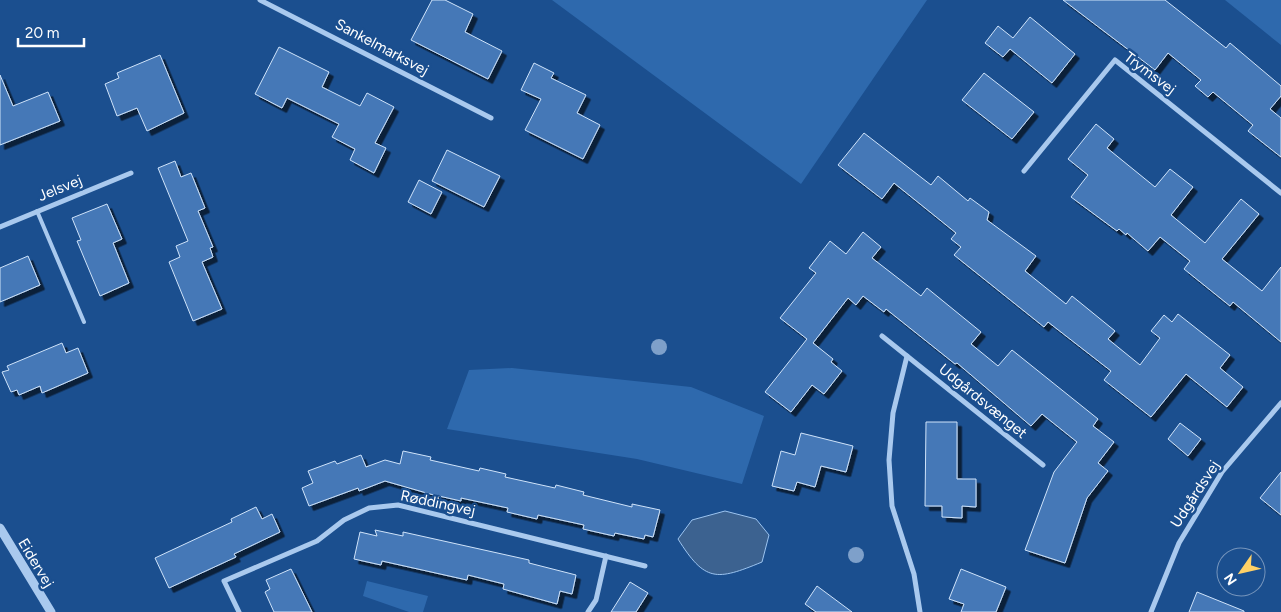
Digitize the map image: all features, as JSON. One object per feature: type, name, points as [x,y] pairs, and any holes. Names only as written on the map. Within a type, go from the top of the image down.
[{"type":"street","name":"Sankelmarksvej","points":[[260,0],[491,118]]},
{"type":"street","name":"Trymsvej","points":[[1024,170],[1115,60],[1281,193]]},
{"type":"street","name":"Jelsvej","points":[[0,227],[131,173]]},
{"type":"street","name":"Udgårdsvænget","points":[[882,336],[1042,465]]},
{"type":"street","points":[[907,356],[893,413],[889,460],[892,506],[914,574],[920,612]]},
{"type":"street","name":"Udgårdsvej","points":[[1151,612],[1179,543],[1222,472],[1281,403]]},
{"type":"street","name":"Røddingvej","points":[[239,612],[224,582],[317,541],[344,520],[369,508],[398,505],[646,566]]},
{"type":"street","name":"Eidervej","points":[[0,528],[51,612]]},
{"type":"street","points":[[588,612],[596,600],[606,556]]},
{"type":"lane","points":[[37,211],[84,322]]},
{"type":"shaded area","points":[[552,0],[927,0],[801,184]]},
{"type":"shaded area","points":[[1225,0],[1281,0],[1281,45]]},
{"type":"shaded area","points":[[512,368],[691,387],[764,416],[742,484],[637,459],[447,429],[469,370]]},
{"type":"shaded area","points":[[725,511],[756,519],[769,535],[762,562],[733,572],[713,574],[704,570],[696,563],[678,539],[692,520]]},
{"type":"shaded area","points":[[367,581],[428,596],[423,612],[409,612],[363,596]]},
{"type":"building","points":[[432,0],[445,0],[473,14],[465,32],[502,51],[488,79],[411,40]]},
{"type":"building","points":[[1063,0],[1165,0],[1226,48],[1230,43],[1281,86],[1281,96],[1270,109],[1281,118],[1281,157],[1248,131],[1253,125],[1213,92],[1208,97],[1195,86],[1201,80],[1168,53],[1155,70]]},
{"type":"building","points":[[1030,17],[1075,54],[1052,83],[1010,49],[1003,57],[985,43],[998,26],[1013,38]]},
{"type":"building","points":[[279,47],[329,72],[322,87],[360,106],[367,93],[394,107],[375,143],[386,148],[374,173],[350,160],[355,149],[332,137],[339,124],[287,98],[282,108],[255,94]]},
{"type":"building","points":[[160,55],[184,113],[147,131],[137,108],[117,116],[105,84],[119,78],[117,73]]},
{"type":"building","points":[[534,63],[554,73],[551,78],[586,95],[577,113],[600,125],[583,159],[525,130],[541,99],[521,90]]},
{"type":"building","points":[[984,73],[1034,112],[1012,139],[962,100]]},
{"type":"building","points":[[0,75],[13,106],[48,92],[60,121],[0,145]]},
{"type":"building","points":[[1096,124],[1114,139],[1107,148],[1155,187],[1170,169],[1193,187],[1171,215],[1205,243],[1241,199],[1259,214],[1222,259],[1262,291],[1281,267],[1281,342],[1233,302],[1230,306],[1184,269],[1190,261],[1160,237],[1148,251],[1127,233],[1126,235],[1119,229],[1117,231],[1071,197],[1088,175],[1068,159]]},
{"type":"building","points":[[864,133],[931,185],[938,176],[968,201],[970,198],[989,212],[987,220],[1036,256],[1025,271],[1066,304],[1072,296],[1115,331],[1108,339],[1140,365],[1160,338],[1151,331],[1164,315],[1172,322],[1178,314],[1230,355],[1220,368],[1243,387],[1227,407],[1186,374],[1151,417],[1104,380],[1111,371],[1048,322],[1044,327],[954,255],[961,247],[951,239],[956,233],[894,183],[882,199],[838,165]]},
{"type":"building","points":[[447,150],[500,176],[484,207],[432,181]]},
{"type":"building","points":[[175,161],[181,177],[191,173],[205,208],[198,211],[213,247],[210,248],[213,257],[202,262],[222,309],[193,321],[169,262],[180,257],[176,246],[188,241],[158,168]]},
{"type":"building","points":[[419,180],[442,192],[431,214],[408,202]]},
{"type":"building","points":[[107,204],[122,239],[113,243],[129,283],[100,296],[77,241],[81,240],[72,218]]},
{"type":"building","points":[[863,232],[881,247],[872,258],[921,296],[927,288],[981,332],[971,344],[998,366],[1012,350],[1098,419],[1093,426],[1114,442],[1098,463],[1108,471],[1087,498],[1065,563],[1025,550],[1054,472],[1077,442],[1042,414],[1031,426],[957,363],[955,364],[886,309],[884,312],[863,296],[856,305],[848,298],[813,343],[833,359],[831,362],[842,371],[824,394],[812,385],[791,412],[765,392],[807,339],[780,318],[816,273],[809,268],[830,241],[846,254]]},
{"type":"building","points":[[28,256],[40,285],[0,302],[0,268]]},
{"type":"building","points":[[62,343],[66,353],[78,348],[88,373],[42,393],[40,386],[19,395],[17,390],[11,392],[2,372],[9,370],[7,366]]},
{"type":"building","points":[[926,422],[957,422],[957,479],[976,479],[976,507],[962,506],[962,518],[942,517],[942,506],[925,506]]},
{"type":"building","points":[[1180,423],[1201,439],[1188,456],[1168,439]]},
{"type":"building","points":[[801,433],[853,446],[846,472],[821,466],[815,487],[797,482],[794,491],[772,486],[781,451],[795,455]]},
{"type":"building","points":[[403,451],[431,457],[430,460],[479,471],[480,468],[506,474],[505,477],[555,488],[556,485],[584,492],[583,495],[632,507],[632,504],[660,510],[653,537],[645,535],[644,539],[615,533],[614,536],[583,529],[584,525],[538,515],[537,519],[507,512],[508,508],[461,498],[461,501],[385,481],[359,491],[358,488],[309,506],[302,488],[313,483],[308,471],[335,461],[337,464],[361,455],[366,467],[385,460],[400,464]]},
{"type":"building","points":[[1281,472],[1281,515],[1260,498]]},
{"type":"building","points":[[256,507],[262,519],[272,514],[280,532],[234,554],[236,557],[169,588],[155,558],[232,522],[231,519]]},
{"type":"building","points":[[375,530],[403,536],[403,532],[529,560],[529,563],[576,575],[572,594],[560,591],[557,604],[503,589],[504,584],[468,575],[467,580],[382,561],[381,565],[354,559],[360,532],[377,536]]},
{"type":"building","points":[[291,569],[312,612],[274,612],[265,592],[270,589],[266,580]]},
{"type":"building","points":[[961,569],[1006,587],[996,612],[961,612],[964,604],[949,599]]},
{"type":"building","points":[[630,582],[648,593],[636,612],[611,612]]},
{"type":"building","points":[[817,586],[852,612],[816,612],[805,604]]},
{"type":"building","points":[[1197,592],[1244,611],[1244,612],[1189,612]]}]
